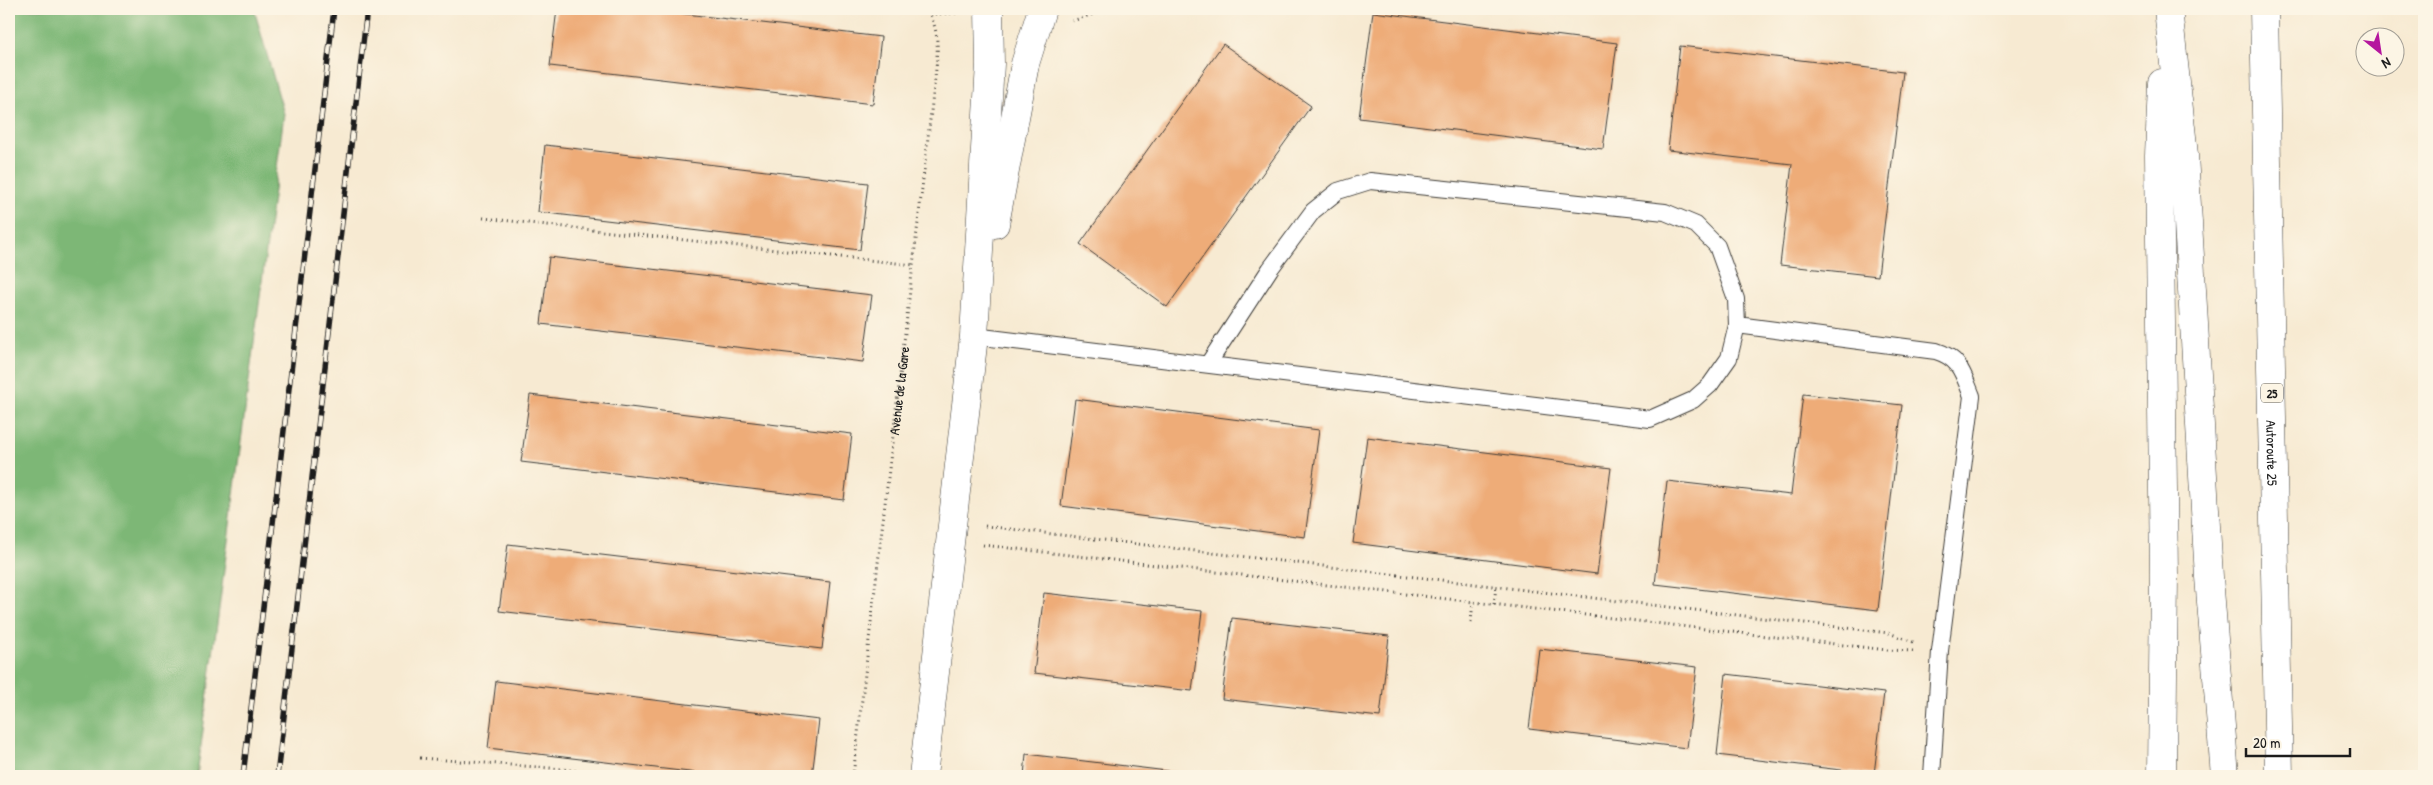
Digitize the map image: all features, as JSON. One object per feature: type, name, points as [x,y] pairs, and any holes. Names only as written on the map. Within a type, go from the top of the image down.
[{"type":"main road","points":[[974,336],[1025,64],[1042,9]]},
{"type":"main road","points":[[2162,776],[2164,575],[2159,155],[2167,9]]},
{"type":"main road","points":[[2167,9],[2184,155],[2209,577],[2225,776]]},
{"type":"main road","name":"Autoroute 25","points":[[2264,9],[2279,776]]},
{"type":"main road","points":[[923,776],[974,336],[990,64],[976,11]]},
{"type":"lane","points":[[974,336],[1650,419],[1693,400],[1710,385],[1729,358],[1737,325],[1736,299],[1718,246],[1696,225],[1665,212],[1370,181],[1338,191],[1313,211],[1270,269],[1208,364]]},
{"type":"lane","points":[[1737,325],[1936,350],[1949,354],[1958,363],[1965,379],[1972,396],[1940,651],[1932,776]]},
{"type":"path","name":"Avenue de la Gare","points":[[854,776],[914,265],[938,42],[927,9]]},
{"type":"path","points":[[1067,22],[1100,14],[1109,9]]},
{"type":"path","points":[[930,14],[976,11]]},
{"type":"path","points":[[483,218],[914,265]]},
{"type":"path","points":[[985,526],[1889,633]]},
{"type":"path","points":[[983,545],[1887,650]]},
{"type":"path","points":[[1494,604],[1496,586]]},
{"type":"path","points":[[1471,622],[1473,602]]},
{"type":"path","points":[[420,758],[563,770],[610,776]]},
{"type":"green space","points":[[9,9],[254,9],[284,114],[197,776],[9,776]]},
{"type":"building","points":[[557,9],[643,9],[881,37],[873,104],[550,66]]},
{"type":"building","points":[[1373,12],[1617,43],[1603,149],[1359,118]]},
{"type":"building","points":[[1223,44],[1311,106],[1167,307],[1080,244]]},
{"type":"building","points":[[1680,46],[1903,72],[1878,276],[1780,265],[1792,164],[1668,150]]},
{"type":"building","points":[[545,145],[868,183],[860,250],[538,212]]},
{"type":"building","points":[[549,257],[872,295],[863,362],[541,324]]},
{"type":"building","points":[[1803,394],[1902,405],[1878,610],[1655,584],[1667,481],[1791,495]]},
{"type":"building","points":[[530,395],[852,434],[844,500],[521,462]]},
{"type":"building","points":[[1075,399],[1319,430],[1305,537],[1061,506]]},
{"type":"building","points":[[1367,437],[1611,468],[1597,574],[1353,543]]},
{"type":"building","points":[[508,544],[830,582],[822,649],[499,611]]},
{"type":"building","points":[[1044,593],[1202,611],[1192,691],[1034,673]]},
{"type":"building","points":[[1232,618],[1389,636],[1380,717],[1222,699]]},
{"type":"building","points":[[1539,649],[1697,667],[1687,748],[1529,729]]},
{"type":"building","points":[[1726,674],[1884,693],[1874,774],[1717,755]]},
{"type":"building","points":[[496,681],[819,720],[812,776],[723,776],[488,748]]},
{"type":"building","points":[[1026,754],[1184,773],[1184,776],[1024,776]]},
{"type":"railway","points":[[243,776],[334,9]]},
{"type":"railway","points":[[277,776],[367,9]]}]
